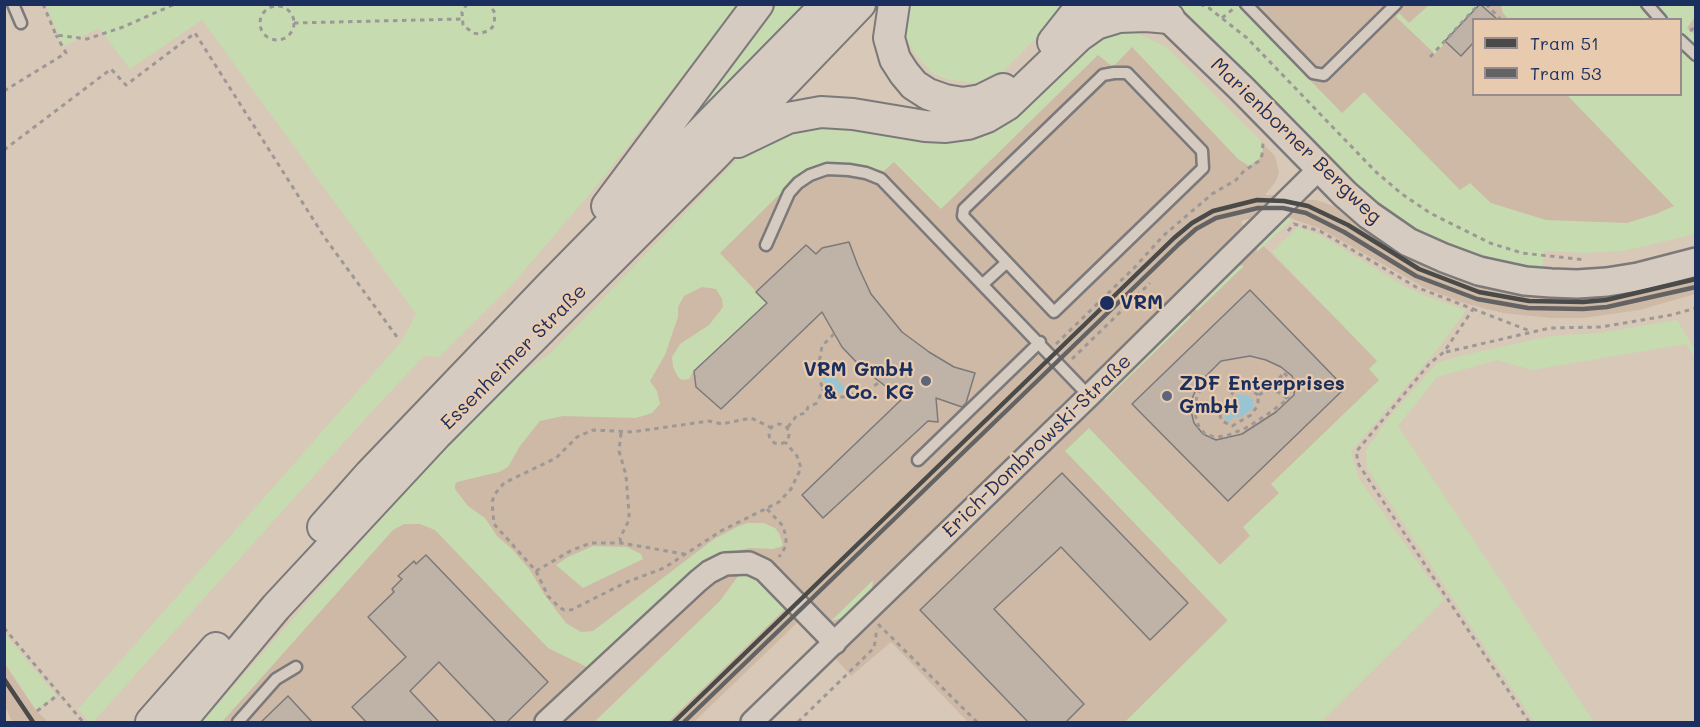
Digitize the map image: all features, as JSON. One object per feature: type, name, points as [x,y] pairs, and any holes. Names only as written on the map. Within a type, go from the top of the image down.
[{"type":"main road","points":[[549,287],[758,4]]},
{"type":"main road","name":"Essenheimer Straße","points":[[150,723],[370,474],[549,287],[827,4]]},
{"type":"main road","name":"Essenheimer Straße","points":[[180,723],[276,607],[436,435],[715,155],[860,4]]},
{"type":"main road","points":[[894,4],[889,38],[895,58],[904,73],[914,85],[928,94],[963,103],[997,94],[1013,82],[1059,36],[1092,9]]},
{"type":"main road","points":[[715,155],[788,118],[821,112],[853,114],[925,126],[946,127],[987,117],[1007,105],[1078,36],[1092,9]]},
{"type":"main road","points":[[1092,9],[1119,17],[1146,16],[1161,11]]},
{"type":"street","name":"Marienborner Bergweg","points":[[1161,11],[1369,215],[1408,242],[1444,258],[1499,276],[1551,283],[1607,282],[1638,277],[1695,262]]},
{"type":"street","name":"Erich-Dombrowski-Straße","points":[[752,723],[835,643],[872,618],[1089,396],[1320,168]]},
{"type":"street","points":[[546,723],[698,581],[725,564],[749,563],[764,570],[835,643]]},
{"type":"lane","points":[[13,4],[21,23]]},
{"type":"lane","points":[[1246,4],[1313,73],[1324,75],[1396,4]]},
{"type":"lane","points":[[1647,4],[1659,18]]},
{"type":"lane","points":[[1682,42],[1695,55]]},
{"type":"lane","points":[[1127,73],[1202,151],[1203,168],[1054,312],[1006,264],[963,216],[964,208],[1103,75],[1127,73]]},
{"type":"lane","points":[[766,246],[789,193],[798,183],[810,175],[827,169],[866,172],[881,179],[1040,342],[1089,396]]},
{"type":"lane","points":[[983,284],[1006,264]]},
{"type":"lane","points":[[918,460],[1040,342]]},
{"type":"lane","points":[[238,723],[276,679],[296,667]]},
{"type":"path","points":[[4,91],[66,52],[43,4]]},
{"type":"path","points":[[56,35],[87,39],[123,27],[175,4]]},
{"type":"path","points":[[467,4],[462,12],[462,19],[464,25],[473,33],[485,33],[494,25],[495,13],[491,6],[497,4]]},
{"type":"path","points":[[1200,4],[1209,8],[1247,38],[1376,172],[1420,206],[1490,243],[1522,253],[1589,260]]},
{"type":"path","points":[[1222,18],[1239,4]]},
{"type":"path","points":[[1430,57],[1479,4]]},
{"type":"path","points":[[1486,4],[1500,18]]},
{"type":"path","points":[[270,6],[284,7],[293,16],[294,23],[290,34],[285,38],[273,40],[262,31],[260,24],[265,11],[270,6]]},
{"type":"path","points":[[294,23],[462,19]]},
{"type":"path","points":[[4,150],[111,69],[126,85],[195,33],[325,238],[397,337]]},
{"type":"path","points":[[1048,351],[1135,267],[1163,236],[1212,194],[1236,180],[1259,160],[1264,147],[1261,136]]},
{"type":"path","points":[[1287,231],[1294,224],[1320,231],[1416,287],[1532,331]]},
{"type":"path","points":[[1064,368],[1150,283]]},
{"type":"path","points":[[1136,297],[1160,300]]},
{"type":"path","points":[[1444,352],[1532,331],[1550,328],[1601,327],[1671,315],[1695,308]]},
{"type":"path","points":[[1473,309],[1444,352],[1430,363],[1356,452],[1359,465],[1529,723]]},
{"type":"path","points":[[834,334],[822,345],[818,369],[823,389],[834,397],[843,397],[869,389],[880,382]]},
{"type":"path","points":[[1205,381],[1197,396],[1194,411],[1199,427],[1205,434],[1214,437],[1226,436],[1246,428],[1268,414],[1288,399],[1292,386],[1291,380],[1285,372],[1272,388],[1257,395]]},
{"type":"path","points":[[1242,388],[1251,390],[1257,395],[1258,405],[1251,415],[1232,426],[1222,421],[1220,416],[1234,390],[1242,388]]},
{"type":"path","points":[[1272,388],[1288,399]]},
{"type":"path","points":[[787,428],[797,415],[806,413],[808,407],[817,403],[823,389]]},
{"type":"path","points":[[772,428],[757,420],[744,418],[722,424],[709,421],[621,433],[593,430],[584,433],[556,458],[504,483],[495,494],[491,510],[494,524],[536,571],[548,596],[559,607],[567,611],[575,609],[627,582],[664,568],[721,531],[750,515],[767,509],[786,496],[800,474],[800,463],[785,442]]},
{"type":"path","points":[[779,424],[787,428],[789,437],[785,442],[773,441],[770,435],[772,428],[779,424]]},
{"type":"path","points":[[621,433],[619,452],[626,475],[629,514],[629,520],[620,538],[621,543]]},
{"type":"path","points":[[767,509],[783,526],[786,537],[786,546],[779,557]]},
{"type":"path","points":[[536,571],[586,544],[621,543],[686,555]]},
{"type":"path","points":[[798,723],[874,648],[872,618]]},
{"type":"path","points":[[872,618],[977,723]]},
{"type":"path","points":[[4,628],[83,723]]},
{"type":"path","points":[[37,711],[59,694]]},
{"type":"shaded area","points":[[1209,5],[1695,5],[1695,220],[1631,239],[1446,205]]},
{"type":"shaded area","points":[[1121,31],[1140,34],[1167,47],[1275,156],[1279,173],[1265,195],[1276,195],[1257,218],[1243,220],[1241,223],[1402,385],[1220,565],[1089,429],[1066,451],[1228,621],[1125,722],[968,722],[891,642],[851,676],[801,619],[694,722],[668,722],[788,606],[739,575],[720,601],[594,722],[202,722],[503,388],[551,352],[744,152],[911,131]]},
{"type":"shaded area","points":[[1306,200],[1316,200],[1339,208],[1393,248],[1424,264],[1493,285],[1695,271],[1695,294],[1639,310],[1583,318],[1552,318],[1503,313],[1464,303],[1425,288],[1321,229],[1283,217]]},
{"type":"shaded area","points":[[4,663],[35,709],[48,722],[12,722],[5,706]]},
{"type":"green space","points":[[1475,4],[1478,7],[1435,54],[1396,17],[1399,13],[1409,23],[1429,5]]},
{"type":"green space","points":[[46,5],[738,5],[598,184],[511,286],[439,357],[424,356],[93,722],[89,722],[78,709],[401,342],[416,314],[202,20],[130,69],[99,28],[63,47]]},
{"type":"green space","points":[[770,5],[812,5],[634,180]]},
{"type":"green space","points":[[908,5],[1063,5],[1059,15],[1000,75],[975,83],[951,80],[933,74],[916,55],[906,39],[903,14]]},
{"type":"green space","points":[[1181,5],[1237,5],[1342,113],[1364,92],[1460,190],[1470,183],[1491,203],[1546,220],[1627,223],[1674,206],[1568,96],[1682,96],[1682,18],[1507,18],[1501,5],[1695,5],[1695,17],[1687,28],[1694,34],[1696,33],[1695,234],[1624,251],[1584,253],[1544,251],[1542,272],[1484,260],[1435,241],[1391,215],[1348,178]]},
{"type":"green space","points":[[1121,31],[1140,34],[1167,47],[1261,141],[1263,150],[1259,159],[1249,166],[1238,159],[1132,47],[1113,67],[1098,55],[941,209],[894,162],[884,171],[861,165],[825,163],[811,167],[800,174],[720,253],[767,303],[693,372],[689,379],[682,380],[673,367],[672,357],[680,344],[709,325],[723,307],[722,299],[716,289],[702,287],[684,296],[678,307],[678,317],[665,355],[650,381],[657,391],[660,404],[652,413],[636,418],[563,416],[540,421],[520,446],[508,467],[499,472],[457,482],[455,485],[455,489],[468,506],[485,518],[497,536],[530,570],[544,594],[566,623],[581,632],[593,631],[714,539],[739,526],[747,523],[764,523],[775,528],[783,545],[773,549],[750,548],[723,553],[710,559],[589,668],[548,648],[435,530],[420,524],[404,524],[393,530],[222,722],[202,722],[453,437],[503,388],[551,352],[744,152],[797,122],[927,133],[1074,45]]},
{"type":"green space","points":[[1283,217],[1293,219],[1257,252],[1257,240]]},
{"type":"green space","points":[[1298,227],[1322,236],[1404,286],[1466,310],[1440,346],[1351,452],[1358,477],[1444,600],[1321,722],[1125,722],[1228,620],[1065,451],[1089,428],[1220,565],[1242,544],[1250,536],[1243,527],[1279,493],[1271,484],[1379,380],[1369,369],[1377,361],[1272,252]]},
{"type":"green space","points":[[1232,264],[1244,266],[1197,311],[1191,304]]},
{"type":"green space","points":[[1185,310],[1191,317],[1105,400],[1105,387]]},
{"type":"green space","points":[[1677,320],[1695,350],[1695,358],[1686,344],[1532,370],[1497,360],[1437,377],[1398,426],[1594,722],[1534,722],[1367,468],[1366,450],[1390,416],[1437,363],[1550,336],[1599,333]]},
{"type":"green space","points":[[593,546],[627,547],[641,554],[643,559],[583,588],[556,565]]},
{"type":"green space","points":[[739,575],[754,577],[789,605],[668,722],[595,722],[720,601]]},
{"type":"green space","points":[[873,580],[872,589],[842,618],[831,621]]},
{"type":"green space","points":[[5,634],[56,695],[36,710],[5,663]]},
{"type":"water","points":[[824,364],[850,391],[838,393],[830,390],[821,376]]},
{"type":"water","points":[[1238,394],[1253,399],[1253,409],[1241,417],[1233,417],[1229,422],[1226,421],[1224,413]]},
{"type":"building","points":[[1480,4],[1496,18],[1472,18],[1472,44],[1461,56],[1445,41]]},
{"type":"building","name":"VRM GmbH & Co. KG","points":[[849,242],[871,294],[902,332],[954,367],[975,373],[966,403],[962,407],[936,398],[938,422],[928,421],[823,518],[802,495],[902,399],[862,368],[842,347],[822,312],[721,409],[696,387],[694,371],[767,303],[756,292],[806,245],[816,254],[822,248]]},
{"type":"building","name":"ZDF Enterprises GmbH","points":[[1250,290],[1345,388],[1228,501],[1132,404]],"holes":[[[1250,356],[1281,367],[1292,376],[1295,385],[1294,395],[1276,412],[1242,434],[1216,440],[1203,434],[1194,423],[1191,411],[1193,396],[1201,381],[1221,361]]]},
{"type":"building","points":[[1062,473],[1188,603],[1150,640],[1061,547],[994,609],[1084,704],[1065,723],[1029,723],[920,610]]},
{"type":"building","points":[[426,555],[548,682],[506,723],[497,723],[439,662],[410,691],[440,723],[367,723],[352,707],[406,657],[368,617],[394,592],[392,589],[402,579],[398,576],[414,561],[416,564]]},
{"type":"building","points":[[288,696],[313,723],[260,723]]},
{"type":"tram line","name":"51","points":[[674,722],[1174,238],[1192,223],[1213,211],[1257,200],[1284,201],[1308,206],[1348,225],[1419,269],[1479,292],[1529,301],[1606,300],[1696,279]]},
{"type":"tram line","name":"53","points":[[684,722],[1179,244],[1196,229],[1216,218],[1258,208],[1283,208],[1306,213],[1344,232],[1416,276],[1477,299],[1528,308],[1607,307],[1696,287]]},
{"type":"tram line","name":"51","points":[[4,679],[33,722]]},
{"type":"place","name":"VRM","points":[[1107,303]]},
{"type":"place","name":"VRM GmbH & Co. KG","points":[[926,381]]},
{"type":"place","name":"ZDF Enterprises GmbH","points":[[1167,396]]}]
